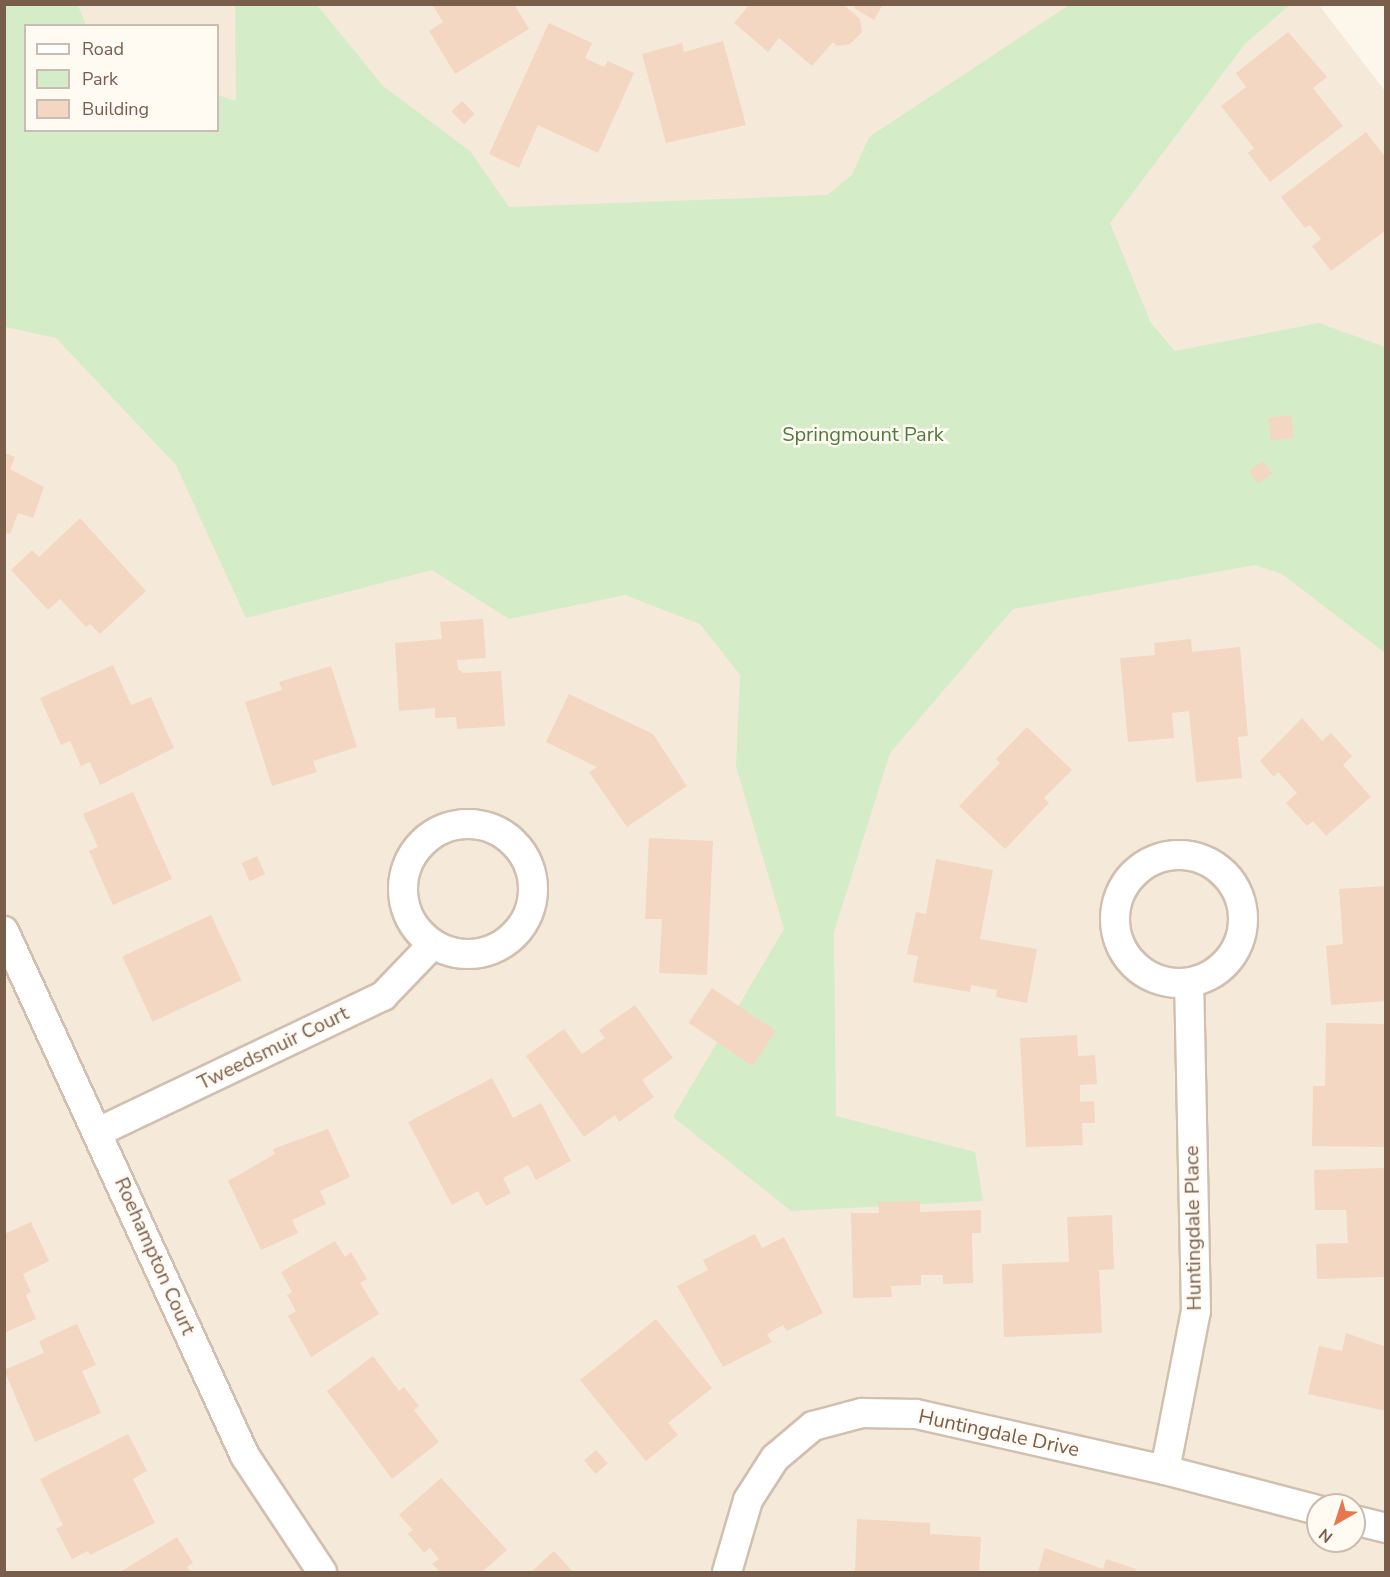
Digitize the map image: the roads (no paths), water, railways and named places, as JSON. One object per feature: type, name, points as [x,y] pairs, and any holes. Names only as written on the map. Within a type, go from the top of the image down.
[{"type":"street","points":[[474,823],[497,829],[515,843],[531,869],[534,892],[527,918],[514,936],[498,947],[476,954],[453,952],[433,944],[415,927],[405,906],[403,884],[410,858],[424,840],[451,825],[474,823]]},
{"type":"street","points":[[1171,854],[1199,857],[1219,867],[1239,892],[1244,914],[1243,936],[1233,956],[1210,977],[1189,984],[1170,984],[1149,976],[1131,963],[1118,941],[1114,919],[1118,897],[1129,877],[1150,861],[1171,854]]},
{"type":"street","name":"Roehampton Court","points":[[4,931],[98,1131],[245,1456],[322,1572]]},
{"type":"street","name":"Tweedsmuir Court","points":[[98,1131],[383,996],[433,944]]},
{"type":"street","name":"Huntingdale Place","points":[[1165,1470],[1196,1311],[1189,984]]},
{"type":"street","name":"Huntingdale Drive","points":[[727,1572],[748,1500],[775,1458],[813,1426],[862,1413],[916,1414],[1165,1470],[1306,1507]]},
{"type":"street","points":[[1366,1523],[1386,1528]]},
{"type":"park label","name":"Springmount Park","points":[[863,434]]}]
